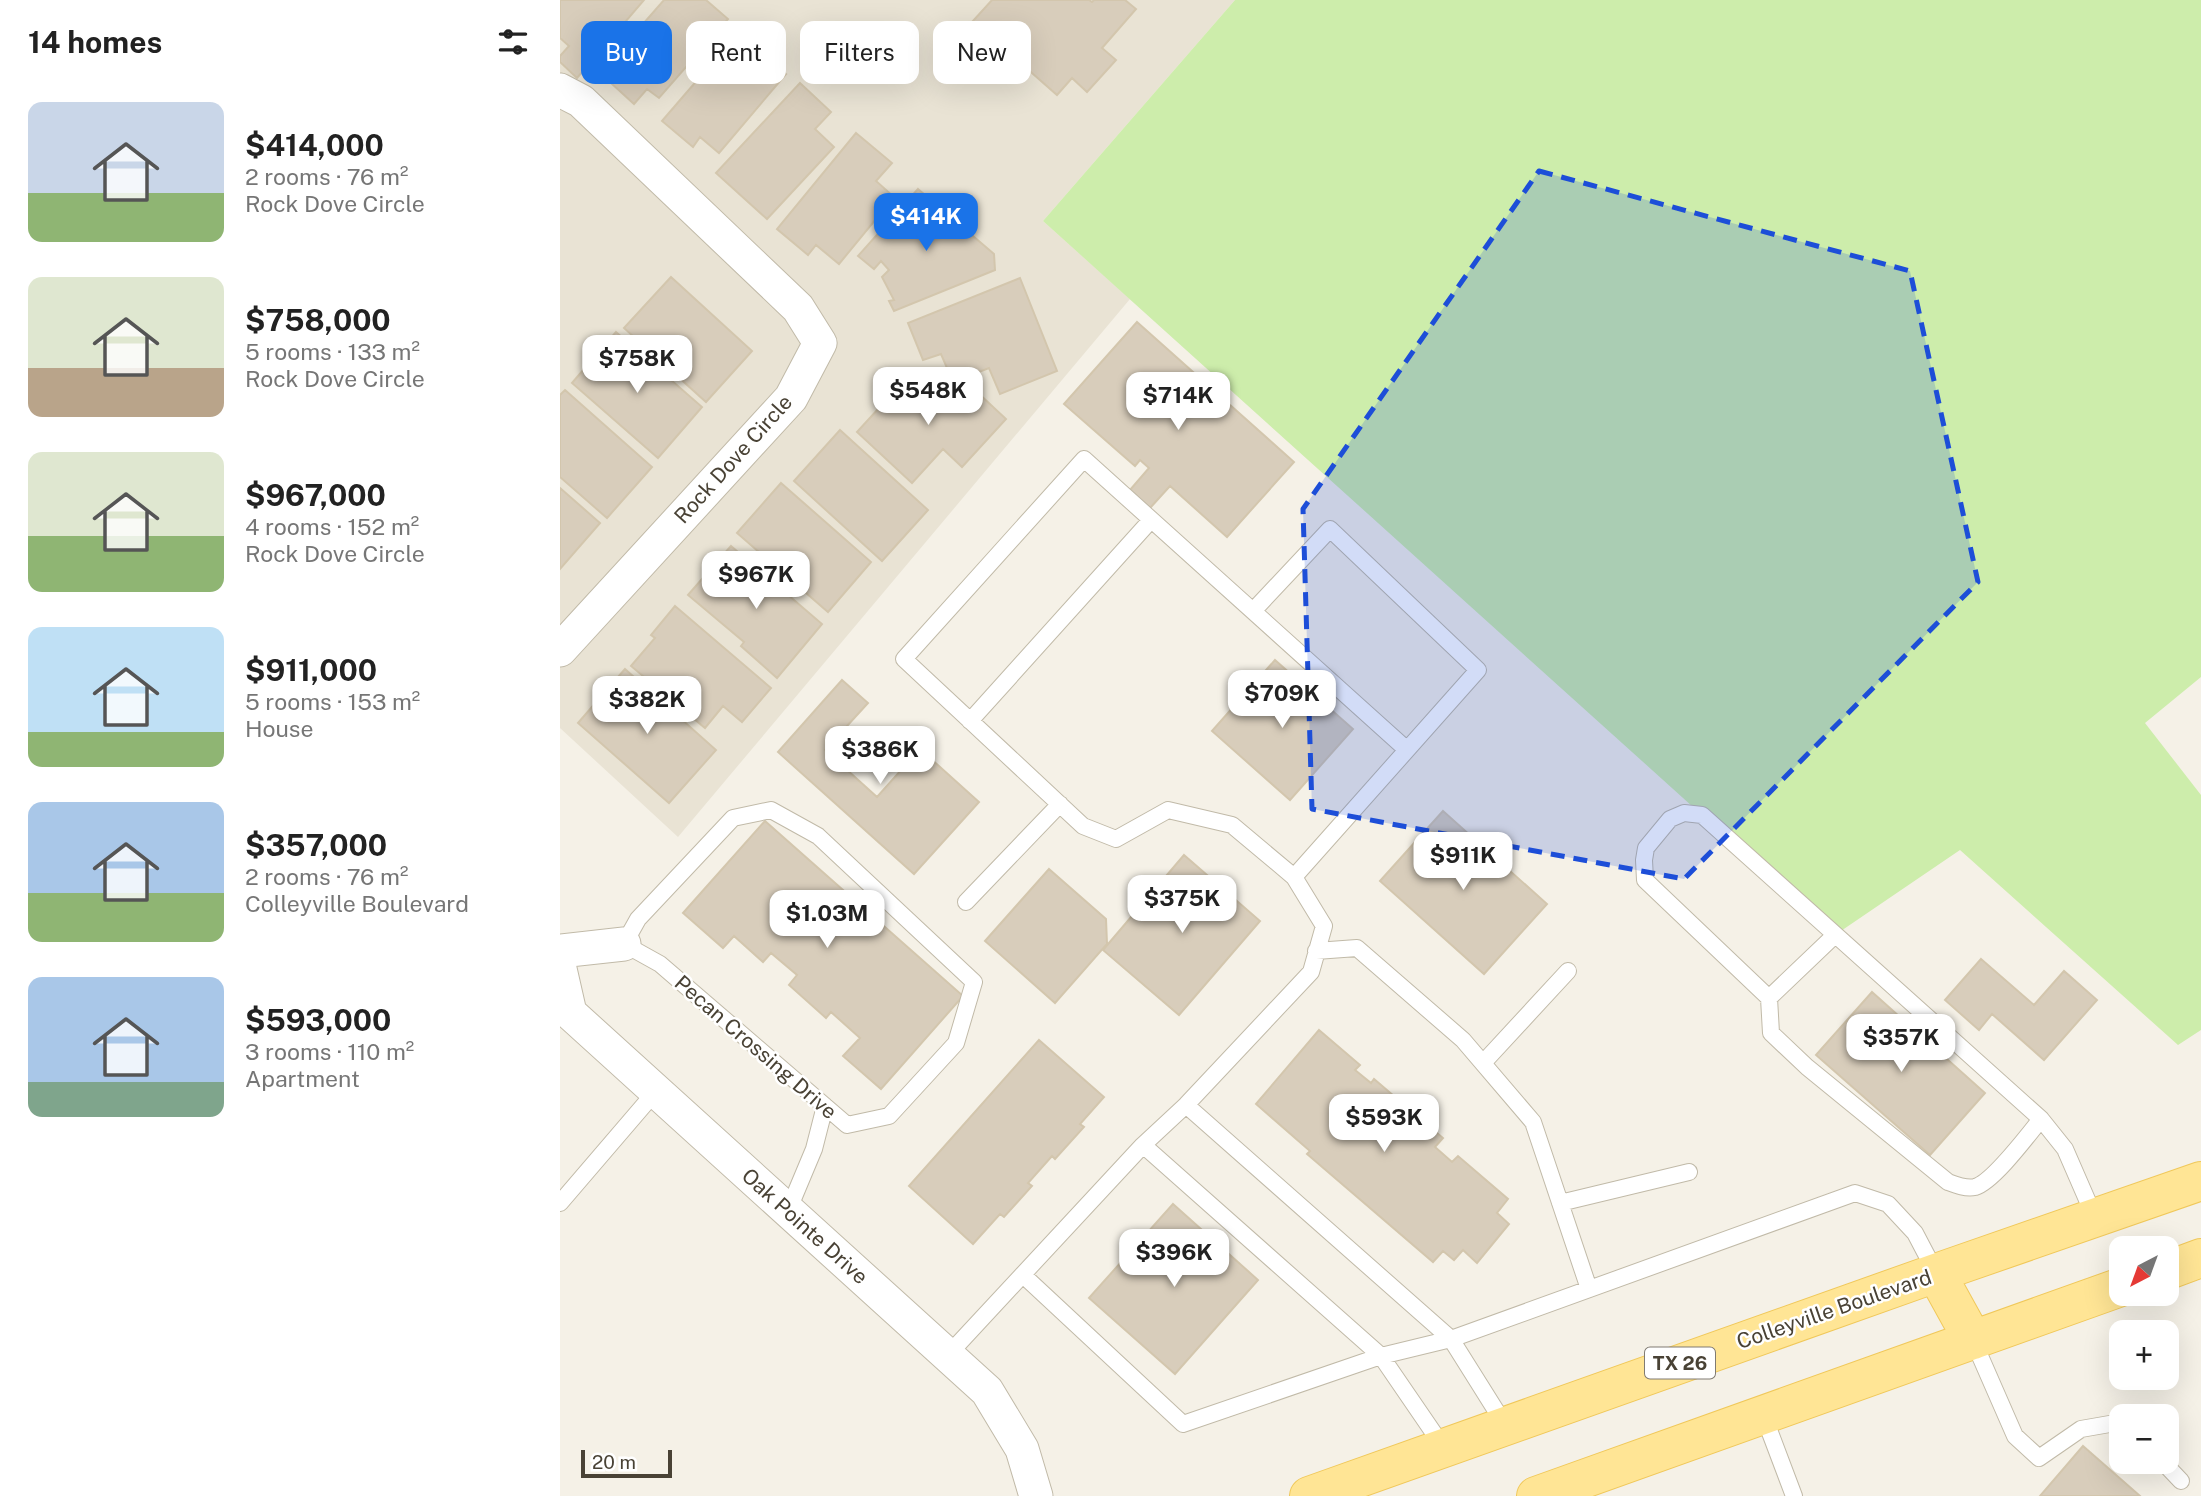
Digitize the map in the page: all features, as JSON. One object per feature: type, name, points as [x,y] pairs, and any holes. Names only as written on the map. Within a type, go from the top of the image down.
[{"type":"main road","name":"Colleyville Boulevard","points":[[1309,1496],[2201,1181]]},
{"type":"main road","points":[[2179,1266],[2201,1258]]},
{"type":"main road","points":[[1936,1273],[1973,1340]]},
{"type":"main road","points":[[1541,1495],[2109,1291]]},
{"type":"street","name":"Rock Dove Circle","points":[[560,90],[581,101],[799,307],[820,344],[790,398],[560,650]]},
{"type":"street","points":[[560,951],[624,944]]},
{"type":"street","name":"Oak Pointe Drive","points":[[560,969],[570,1013],[987,1391],[1023,1449],[1036,1496]]},
{"type":"lane","points":[[947,1356],[1143,1145],[1186,1105],[1311,972],[1324,926],[1294,877],[1232,825],[1168,810],[1116,839],[1083,826],[904,659],[1084,459],[1406,749]]},
{"type":"lane","points":[[970,721],[1151,520]]},
{"type":"lane","points":[[1253,611],[1329,529],[1478,670],[1294,877]]},
{"type":"lane","points":[[966,902],[1060,804]]},
{"type":"lane","name":"Pecan Crossing Drive","points":[[771,810],[818,836],[974,982],[956,1043],[889,1115],[847,1125],[660,964],[624,944],[638,919],[733,818],[771,810]]},
{"type":"lane","points":[[2041,1119],[1988,1180],[1973,1187],[1948,1182],[1807,1067],[1772,1033],[1769,998],[1645,880],[1646,848],[1670,818],[1684,813],[1702,815],[2041,1119],[2065,1149],[2095,1218]]},
{"type":"lane","points":[[1769,998],[1835,935]]},
{"type":"lane","points":[[1316,951],[1357,948],[1463,1040],[1533,1122],[1589,1289]]},
{"type":"lane","points":[[1483,1063],[1568,971]]},
{"type":"lane","points":[[560,1203],[656,1091]]},
{"type":"lane","points":[[1186,1105],[1451,1339],[1505,1425]]},
{"type":"lane","points":[[788,1211],[814,1149],[825,1106]]},
{"type":"lane","points":[[1143,1145],[1381,1356],[1444,1448]]},
{"type":"lane","points":[[1560,1203],[1689,1172]]},
{"type":"lane","points":[[1024,1276],[1183,1424],[1381,1356],[1451,1339],[1855,1193],[1888,1204],[1915,1233],[1936,1273]]},
{"type":"lane","points":[[1973,1340],[2015,1436],[2039,1458],[2081,1429],[2109,1424]]},
{"type":"lane","points":[[1763,1414],[1794,1496]]},
{"type":"lane","points":[[2174,1474],[2181,1481]]},
{"type":"highlighted area","points":[[1539,171],[1910,271],[1978,582],[1684,879],[1312,809],[1303,509]]},
{"type":"shaded area","points":[[560,0],[1235,0],[1043,221],[1130,299],[678,837],[560,728]]},
{"type":"green space","points":[[1235,0],[2201,0],[2201,677],[2145,723],[2201,795],[2201,1030],[2178,1045],[1960,850],[1835,935],[1043,221]]},
{"type":"building","points":[[560,0],[644,0],[626,21],[581,21],[581,73],[577,78],[560,62],[560,56],[569,46],[560,38]]},
{"type":"building","points":[[664,0],[706,0],[728,19],[686,21],[686,67],[672,83],[672,21],[646,21]]},
{"type":"building","points":[[992,0],[1125,0],[1136,9],[1102,48],[1116,60],[1087,92],[1072,78],[1057,95],[1031,72],[1031,21],[973,21]]},
{"type":"building","points":[[800,83],[831,112],[815,129],[834,147],[767,219],[716,173]]},
{"type":"building","points":[[612,84],[671,84],[659,98],[647,89],[634,104]]},
{"type":"building","points":[[694,84],[778,84],[719,153],[700,137],[693,147],[662,121]]},
{"type":"building","points":[[856,133],[892,163],[876,181],[894,197],[839,264],[816,245],[808,255],[777,229]]},
{"type":"building","points":[[918,189],[994,254],[995,270],[894,311],[889,301],[894,300],[882,277],[889,270],[881,261],[874,269],[858,256]]},
{"type":"building","points":[[671,277],[752,351],[706,402],[624,328]]},
{"type":"building","points":[[1020,278],[1057,371],[1000,394],[989,368],[953,382],[941,354],[923,360],[908,323]]},
{"type":"building","points":[[1137,322],[1294,462],[1227,537],[1170,486],[1150,508],[1130,490],[1149,468],[1140,460],[1135,466],[1064,404]]},
{"type":"building","points":[[616,332],[702,407],[658,458],[572,383]]},
{"type":"building","points":[[913,371],[959,412],[977,392],[1006,419],[962,467],[943,449],[912,483],[857,432]]},
{"type":"building","points":[[565,390],[652,467],[607,518],[560,477],[560,395]]},
{"type":"building","points":[[840,430],[928,510],[882,561],[794,481]]},
{"type":"building","points":[[781,483],[871,562],[828,612],[737,533]]},
{"type":"building","points":[[560,488],[600,523],[560,569]]},
{"type":"building","points":[[731,546],[822,624],[777,678],[741,646],[744,642],[688,595]]},
{"type":"building","points":[[675,606],[771,688],[742,722],[723,706],[705,728],[631,666],[655,638],[651,635]]},
{"type":"building","points":[[1275,660],[1353,729],[1290,800],[1212,731]]},
{"type":"building","points":[[625,669],[716,750],[669,803],[578,723]]},
{"type":"building","points":[[842,680],[868,703],[825,750],[877,797],[920,749],[979,802],[914,874],[778,752]]},
{"type":"building","points":[[1443,811],[1547,904],[1484,974],[1380,881]]},
{"type":"building","points":[[765,821],[963,996],[881,1089],[843,1056],[860,1038],[831,1012],[826,1018],[789,985],[797,975],[771,953],[763,962],[734,936],[723,948],[683,913]]},
{"type":"building","points":[[1184,855],[1260,921],[1179,1015],[1103,950]]},
{"type":"building","points":[[1049,869],[1106,919],[1107,944],[1055,1003],[985,941]]},
{"type":"building","points":[[1981,959],[2034,1005],[2064,971],[2097,1000],[2044,1060],[1992,1014],[1979,1030],[1945,1000]]},
{"type":"building","points":[[1872,992],[1985,1093],[1930,1155],[1816,1055]]},
{"type":"building","points":[[1319,1030],[1360,1065],[1355,1070],[1371,1083],[1374,1079],[1443,1138],[1435,1147],[1452,1162],[1458,1156],[1508,1199],[1497,1213],[1509,1224],[1477,1263],[1463,1250],[1454,1260],[1443,1251],[1433,1262],[1307,1154],[1310,1151],[1256,1104]]},
{"type":"building","points":[[1039,1040],[1104,1097],[1080,1124],[1084,1127],[1055,1159],[1052,1156],[1028,1183],[1032,1186],[1004,1217],[1000,1214],[973,1244],[909,1186]]},
{"type":"building","points":[[1173,1204],[1258,1280],[1175,1374],[1089,1298]]},
{"type":"building","points":[[2083,1446],[2109,1469],[2109,1474],[2115,1474],[2140,1496],[2040,1496]]}]
